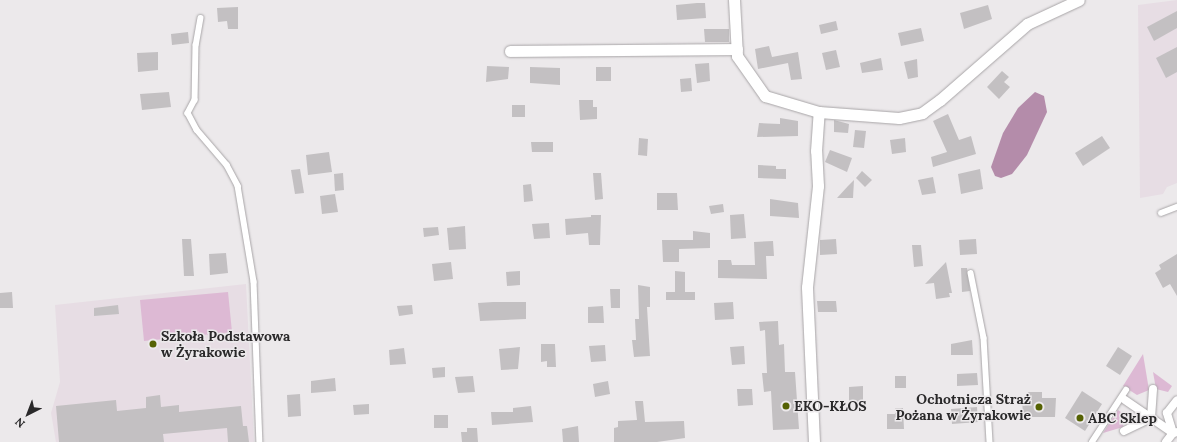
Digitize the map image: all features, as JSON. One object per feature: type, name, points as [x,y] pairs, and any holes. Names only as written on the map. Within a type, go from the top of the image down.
[{"type":"street","points":[[734,0],[737,56],[765,96],[819,112],[899,118],[922,113],[940,100],[1027,24],[1079,0]]},
{"type":"street","points":[[510,51],[737,49]]},
{"type":"street","points":[[814,442],[807,287],[818,186],[816,145],[819,112]]},
{"type":"street","points":[[1151,418],[1153,389]]},
{"type":"street","points":[[1124,400],[1175,432]]},
{"type":"street","points":[[1175,442],[1175,432],[1167,413],[1177,400]]},
{"type":"street","points":[[1124,431],[1151,418]]},
{"type":"street","points":[[1166,442],[1175,432]]},
{"type":"lane","points":[[200,18],[196,45],[196,100],[188,113],[197,130],[227,165],[238,186],[253,275],[260,442]]},
{"type":"lane","points":[[1160,214],[1177,207]]},
{"type":"lane","points":[[970,273],[984,338],[990,442]]},
{"type":"lane","points":[[1092,442],[1126,390]]},
{"type":"shaded area","points":[[1177,0],[1177,183],[1167,187],[1163,194],[1140,198],[1138,5]]},
{"type":"shaded area","points":[[1035,92],[1044,96],[1047,112],[1027,155],[1012,174],[1001,178],[995,176],[991,167],[1003,133],[1018,108]]},
{"type":"shaded area","name":"Szkoła Podstawowa w Żyrakowie","points":[[246,284],[254,442],[56,442],[51,413],[60,382],[55,305]]},
{"type":"shaded area","points":[[228,292],[232,332],[144,341],[140,300]]},
{"type":"shaded area","points":[[1143,354],[1149,390],[1137,395],[1123,386]]},
{"type":"shaded area","points":[[1153,372],[1172,386],[1168,392],[1156,389]]},
{"type":"shaded area","points":[[1118,410],[1124,414],[1123,427],[1103,433]]},
{"type":"building","points":[[705,3],[706,18],[677,20],[676,5]]},
{"type":"building","points":[[988,5],[992,19],[964,29],[960,13]]},
{"type":"building","points":[[238,7],[238,29],[228,29],[227,21],[218,22],[217,8]]},
{"type":"building","points":[[1177,11],[1177,28],[1154,41],[1147,27]]},
{"type":"building","points":[[836,21],[838,30],[821,34],[819,25]]},
{"type":"building","points":[[921,28],[924,41],[901,46],[898,33]]},
{"type":"building","points":[[704,29],[729,29],[729,42],[705,42]]},
{"type":"building","points":[[188,32],[189,43],[172,45],[171,34]]},
{"type":"building","points":[[769,46],[772,57],[798,52],[802,79],[791,80],[788,63],[758,69],[755,49]]},
{"type":"building","points":[[1177,47],[1177,72],[1166,78],[1156,58]]},
{"type":"building","points":[[836,50],[840,67],[826,70],[822,53]]},
{"type":"building","points":[[158,52],[158,70],[138,72],[137,53]]},
{"type":"building","points":[[881,58],[883,70],[862,73],[860,63]]},
{"type":"building","points":[[917,59],[918,77],[908,79],[904,62]]},
{"type":"building","points":[[709,63],[710,81],[697,83],[695,64]]},
{"type":"building","points":[[487,66],[509,67],[508,79],[486,82]]},
{"type":"building","points":[[530,67],[560,68],[560,85],[530,83]]},
{"type":"building","points":[[596,67],[611,67],[611,81],[596,81]]},
{"type":"building","points":[[1002,71],[1009,77],[1004,82],[1010,87],[999,99],[987,87]]},
{"type":"building","points":[[691,78],[692,91],[681,92],[680,79]]},
{"type":"building","points":[[169,92],[171,107],[142,110],[140,94]]},
{"type":"building","points":[[579,100],[593,100],[593,107],[597,107],[597,119],[580,120]]},
{"type":"building","points":[[512,105],[525,105],[525,117],[512,117]]},
{"type":"building","points":[[948,114],[959,140],[971,136],[976,154],[933,167],[931,157],[947,152],[933,121]]},
{"type":"building","points":[[780,118],[798,121],[798,136],[757,137],[759,123],[780,124]]},
{"type":"building","points":[[834,120],[849,124],[848,133],[834,132]]},
{"type":"building","points":[[855,130],[866,131],[864,148],[853,147]]},
{"type":"building","points":[[1102,136],[1110,148],[1083,166],[1075,153]]},
{"type":"building","points":[[639,138],[648,139],[647,156],[638,155]]},
{"type":"building","points":[[905,138],[906,152],[892,154],[890,140]]},
{"type":"building","points":[[531,142],[553,142],[553,152],[532,152]]},
{"type":"building","points":[[830,150],[852,158],[847,172],[825,162]]},
{"type":"building","points":[[329,152],[332,172],[308,175],[306,155]]},
{"type":"building","points":[[758,165],[776,166],[776,169],[786,169],[786,179],[758,178]]},
{"type":"building","points":[[300,169],[304,193],[295,194],[291,170]]},
{"type":"building","points":[[980,169],[983,189],[961,194],[958,174]]},
{"type":"building","points":[[862,171],[872,180],[865,187],[856,178]]},
{"type":"building","points":[[343,173],[344,190],[335,191],[334,174]]},
{"type":"building","points":[[593,173],[601,173],[603,199],[595,200]]},
{"type":"building","points":[[933,177],[936,193],[922,195],[918,180]]},
{"type":"building","points":[[854,180],[853,198],[837,198],[848,186]]},
{"type":"building","points":[[531,184],[533,201],[524,202],[523,185]]},
{"type":"building","points":[[657,193],[677,193],[678,210],[657,210]]},
{"type":"building","points":[[335,194],[338,212],[322,214],[320,196]]},
{"type":"building","points":[[770,199],[798,203],[799,218],[770,216]]},
{"type":"building","points":[[723,204],[724,212],[711,214],[709,206]]},
{"type":"building","points":[[744,214],[746,238],[731,239],[730,215]]},
{"type":"building","points":[[591,215],[601,215],[600,245],[589,245],[588,233],[566,235],[565,219],[591,217]]},
{"type":"building","points":[[549,223],[550,238],[534,239],[532,224]]},
{"type":"building","points":[[465,226],[466,249],[449,250],[447,228]]},
{"type":"building","points":[[438,227],[439,235],[424,237],[423,228]]},
{"type":"building","points":[[693,231],[710,233],[710,248],[679,249],[679,262],[663,262],[662,240],[693,240]]},
{"type":"building","points":[[182,239],[191,239],[194,276],[184,276]]},
{"type":"building","points":[[836,239],[837,254],[820,255],[820,240]]},
{"type":"building","points":[[976,239],[977,254],[960,255],[959,240]]},
{"type":"building","points":[[773,241],[774,256],[766,256],[767,279],[718,278],[718,260],[731,260],[732,265],[755,265],[754,242]]},
{"type":"building","points":[[912,245],[921,245],[923,266],[914,267]]},
{"type":"building","points":[[226,253],[228,273],[210,275],[209,254]]},
{"type":"building","points":[[1177,254],[1177,296],[1170,284],[1163,288],[1155,273],[1161,269],[1159,265]]},
{"type":"building","points":[[451,262],[453,279],[434,281],[432,264]]},
{"type":"building","points":[[946,262],[952,293],[949,293],[950,297],[936,299],[934,283],[925,284]]},
{"type":"building","points":[[961,268],[967,268],[970,291],[962,292]]},
{"type":"building","points":[[520,271],[520,285],[507,286],[506,272]]},
{"type":"building","points":[[675,271],[685,272],[685,292],[695,292],[695,300],[666,300],[666,292],[675,292]]},
{"type":"building","points":[[638,285],[650,287],[650,307],[647,307],[650,356],[634,357],[632,340],[636,340],[635,319],[639,319]]},
{"type":"building","points":[[610,289],[620,289],[620,308],[611,308]]},
{"type":"building","points":[[12,292],[13,308],[0,308],[0,293]]},
{"type":"building","points":[[817,301],[836,301],[837,312],[818,312]]},
{"type":"building","points":[[526,302],[526,319],[480,321],[478,303]]},
{"type":"building","points":[[733,302],[734,319],[715,320],[714,303]]},
{"type":"building","points":[[118,305],[119,314],[94,316],[94,308]]},
{"type":"building","points":[[412,305],[413,314],[399,316],[397,306]]},
{"type":"building","points":[[603,306],[604,323],[588,323],[588,307]]},
{"type":"building","points":[[778,321],[779,345],[784,344],[785,372],[795,372],[799,429],[773,430],[771,391],[764,392],[762,373],[767,373],[765,330],[760,331],[759,322]]},
{"type":"building","points":[[972,340],[973,355],[951,355],[951,344]]},
{"type":"building","points":[[541,344],[555,344],[556,367],[547,367],[547,361],[541,362]]},
{"type":"building","points":[[605,345],[606,361],[591,362],[589,346]]},
{"type":"building","points":[[744,346],[745,364],[732,365],[730,347]]},
{"type":"building","points":[[520,347],[518,369],[501,370],[499,349]]},
{"type":"building","points":[[1118,347],[1132,356],[1120,375],[1106,366]]},
{"type":"building","points":[[404,348],[406,364],[390,365],[389,350]]},
{"type":"building","points":[[445,367],[445,377],[433,378],[432,368]]},
{"type":"building","points":[[977,373],[978,385],[957,386],[957,374]]},
{"type":"building","points":[[473,376],[475,392],[458,393],[455,377]]},
{"type":"building","points":[[895,376],[906,376],[906,388],[895,388]]},
{"type":"building","points":[[335,378],[336,391],[311,393],[311,381]]},
{"type":"building","points":[[608,381],[610,394],[595,397],[593,384]]},
{"type":"building","points":[[863,386],[863,402],[849,402],[849,387]]},
{"type":"building","points":[[737,389],[752,389],[753,405],[738,406]]},
{"type":"building","points":[[1082,391],[1102,404],[1085,431],[1065,418]]},
{"type":"building","name":"Ochotnicza Straż Pożana w Żyrakowie","points":[[1028,392],[1042,392],[1042,398],[1056,398],[1055,417],[1023,417],[1022,398],[1028,398]]},
{"type":"building","points":[[300,394],[301,416],[288,417],[287,395]]},
{"type":"building","points":[[160,395],[161,407],[179,405],[179,412],[241,406],[243,426],[247,426],[249,442],[228,442],[227,428],[163,434],[164,442],[59,442],[56,406],[116,400],[117,411],[146,408],[146,397]]},
{"type":"building","points":[[635,401],[643,401],[645,422],[684,421],[685,438],[657,442],[614,442],[614,428],[618,427],[618,421],[637,420]]},
{"type":"building","points":[[369,404],[369,414],[354,415],[353,405]]},
{"type":"building","points":[[531,406],[533,422],[492,425],[491,412],[513,412],[513,408]]},
{"type":"building","points":[[977,407],[978,422],[952,424],[951,409]]},
{"type":"building","points":[[895,408],[903,408],[904,429],[887,429],[887,414],[895,414]]},
{"type":"building","points":[[434,415],[448,415],[448,428],[434,428]]},
{"type":"building","points":[[578,426],[579,442],[563,442],[562,429]]},
{"type":"building","points":[[467,428],[477,428],[478,442],[462,442],[461,432],[467,432]]},
{"type":"place","name":"Szkoła Podstawowa w Żyrakowie","points":[[153,344]]},
{"type":"place","name":"EKO-KŁOS","points":[[786,406]]},
{"type":"place","name":"Ochotnicza Straż Pożana w Żyrakowie","points":[[1039,407]]},
{"type":"place","name":"ABC Sklep","points":[[1080,418]]}]
